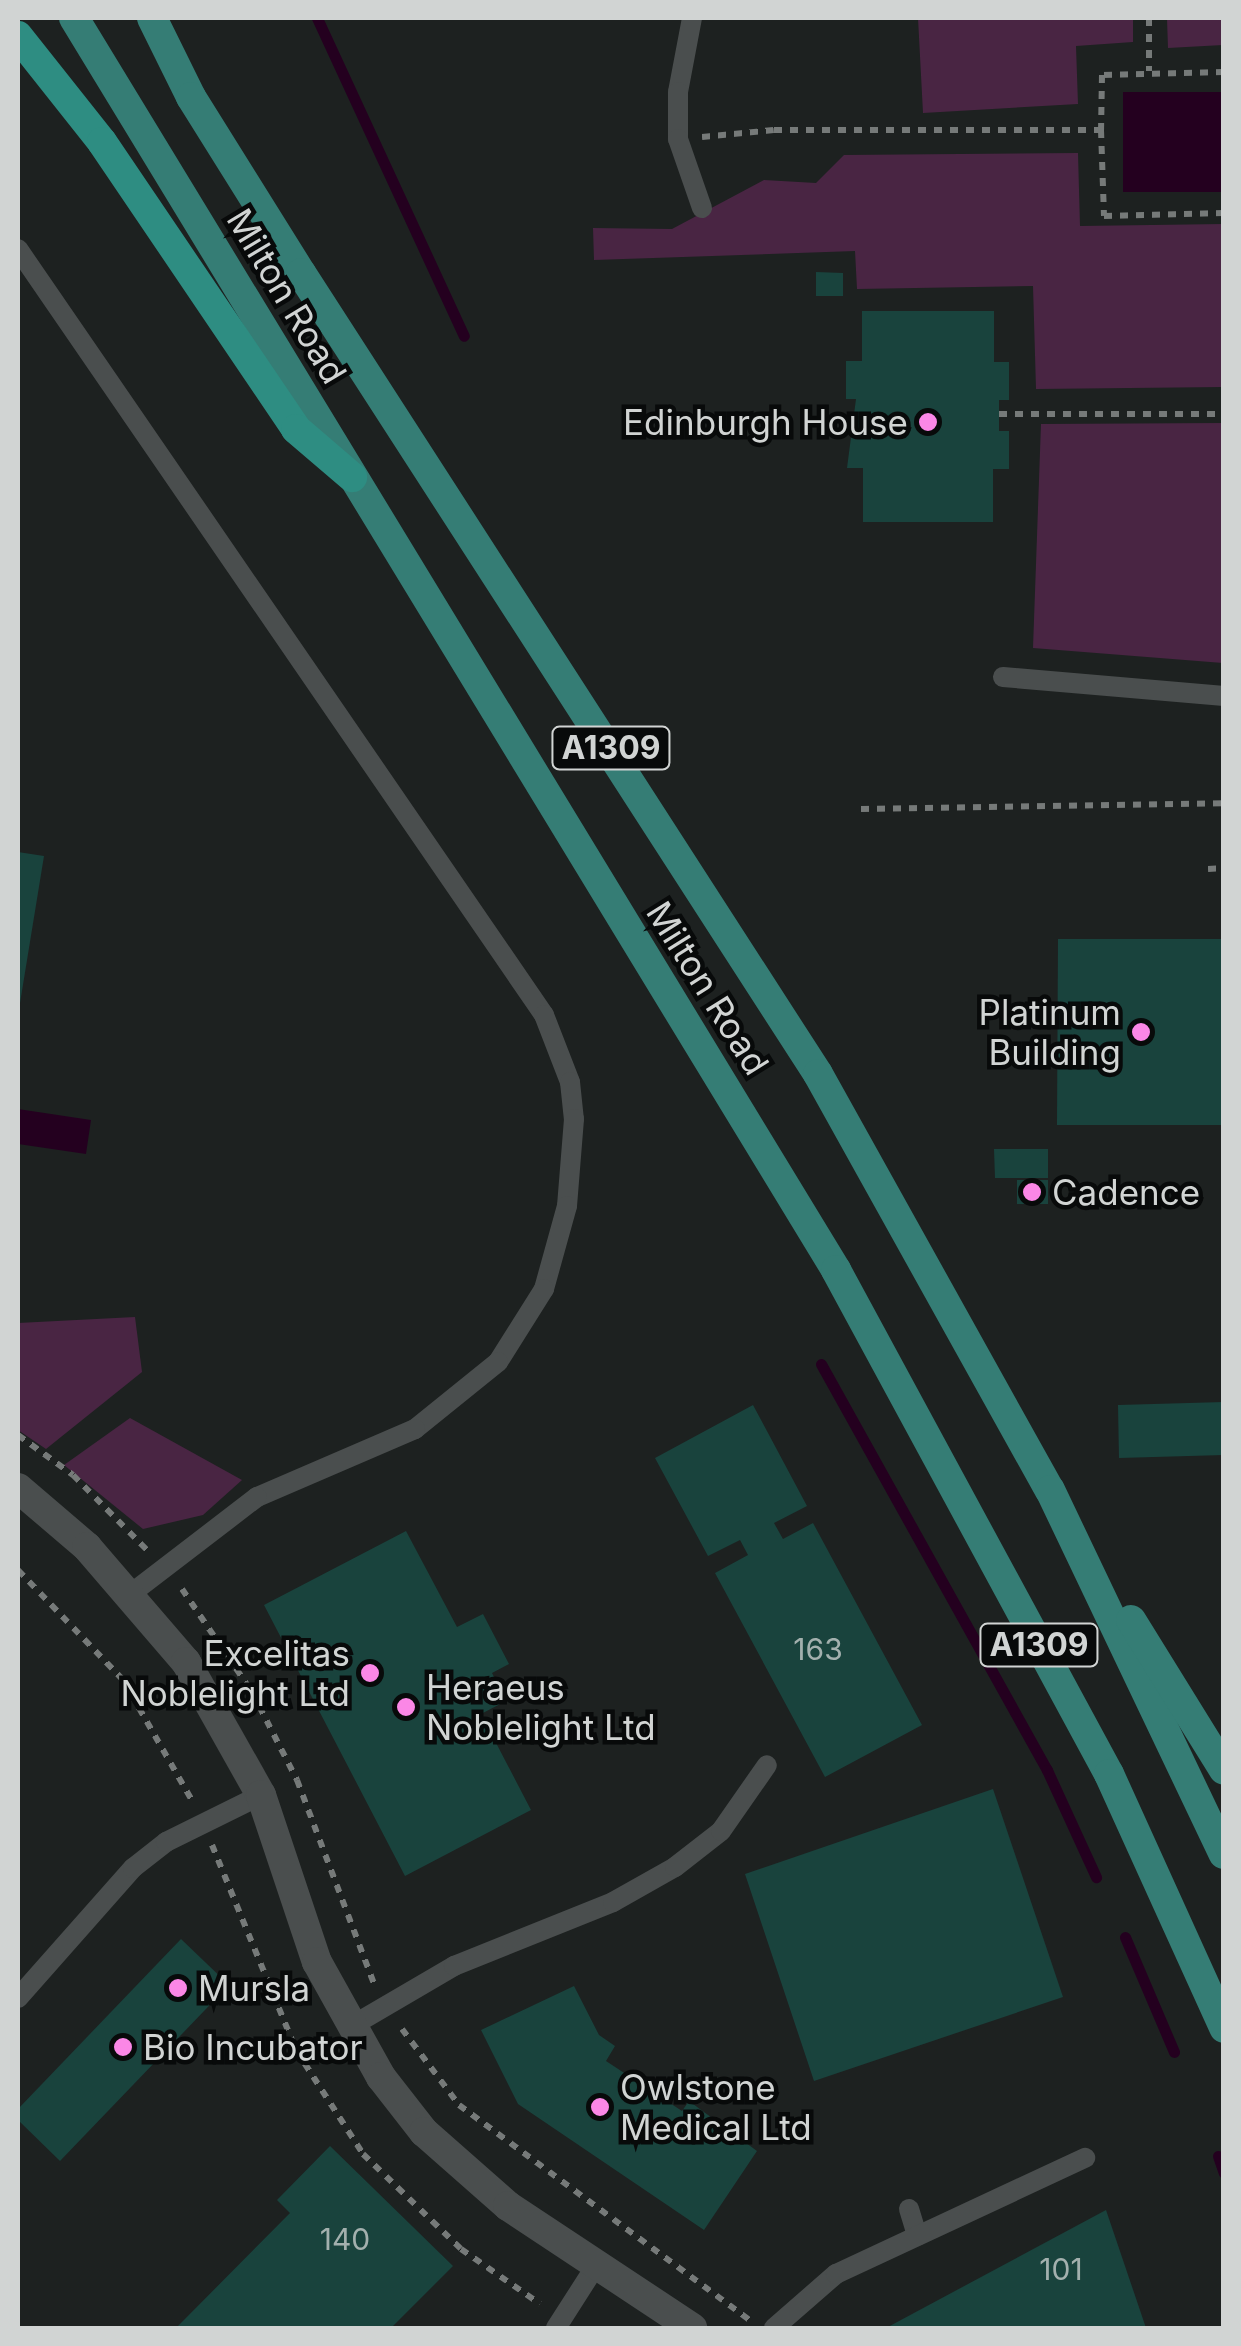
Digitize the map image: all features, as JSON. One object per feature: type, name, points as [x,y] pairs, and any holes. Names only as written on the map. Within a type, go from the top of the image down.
[{"type":"highway","points":[[18,36],[102,142],[296,429],[352,477]]},
{"type":"main road","name":"Milton Road","points":[[74,18],[836,1270],[1108,1774],[1224,2028]]},
{"type":"main road","name":"Milton Road","points":[[152,18],[191,97],[301,273],[818,1074],[1050,1490],[1224,1854]]},
{"type":"main road","name":"A1309","points":[[1050,1490],[1224,1770]]},
{"type":"street","points":[[18,1488],[132,1593],[186,1662],[260,1795],[317,1962],[350,2027],[424,2132],[508,2206],[692,2328]]},
{"type":"lane","points":[[692,18],[678,92],[678,139],[702,208]]},
{"type":"lane","points":[[18,249],[544,1015],[570,1082],[574,1119],[568,1206],[544,1288],[498,1362],[416,1429],[257,1497],[132,1593]]},
{"type":"lane","points":[[1004,677],[1224,696]]},
{"type":"lane","points":[[350,2027],[485,1951],[613,1902],[660,1876],[720,1831],[767,1764]]},
{"type":"lane","points":[[18,1998],[133,1868],[203,1822],[260,1795]]},
{"type":"lane","points":[[774,2328],[836,2274],[1085,2158]]},
{"type":"lane","points":[[909,2209],[916,2236]]},
{"type":"lane","points":[[559,2324],[595,2266]]},
{"type":"path","points":[[1149,18],[1149,71]]},
{"type":"path","points":[[1224,72],[1102,75],[1101,130],[1104,216],[1224,214]]},
{"type":"path","points":[[678,139],[774,130],[1101,130]]},
{"type":"path","points":[[999,414],[1224,414]]},
{"type":"path","points":[[861,809],[1224,803]]},
{"type":"path","points":[[1208,869],[1224,868]]},
{"type":"path","points":[[18,1570],[123,1680],[203,1822],[296,2050],[363,2154],[461,2248],[559,2324]]},
{"type":"path","points":[[459,2106],[760,2328]]},
{"type":"shaded area","points":[[918,18],[1133,18],[1133,42],[1076,46],[1078,104],[923,113]]},
{"type":"shaded area","points":[[1167,18],[1223,18],[1223,45],[1168,48]]},
{"type":"shaded area","points":[[1123,92],[1223,92],[1223,192],[1123,192]]},
{"type":"shaded area","points":[[1078,153],[1080,226],[1223,224],[1223,387],[1036,389],[1033,286],[857,289],[855,251],[594,260],[593,228],[672,229],[764,180],[816,183],[844,155]]},
{"type":"shaded area","points":[[1223,423],[1223,663],[1033,648],[1041,424]]},
{"type":"shaded area","points":[[18,1109],[91,1120],[86,1154],[18,1144]]},
{"type":"shaded area","points":[[135,1317],[142,1372],[46,1449],[18,1430],[18,1323]]},
{"type":"shaded area","points":[[130,1418],[242,1480],[203,1515],[143,1529],[64,1465]]},
{"type":"building","points":[[816,272],[843,273],[843,296],[816,296]]},
{"type":"building","name":"Edinburgh House","points":[[862,311],[994,311],[994,362],[1009,362],[1009,400],[999,400],[999,431],[1009,431],[1009,469],[993,469],[993,522],[863,522],[863,468],[847,468],[856,399],[846,399],[846,361],[862,361]]},
{"type":"building","points":[[18,852],[44,856],[20,1003],[18,1003]]},
{"type":"building","name":"Platinum Building","points":[[1058,939],[1224,939],[1224,1125],[1057,1125]]},
{"type":"building","points":[[994,1149],[1048,1149],[1048,1178],[995,1178]]},
{"type":"building","name":"Cadence","points":[[1017,1180],[1048,1180],[1048,1204],[1017,1204]]},
{"type":"building","points":[[1224,1402],[1224,1455],[1119,1458],[1118,1405]]},
{"type":"building","points":[[753,1405],[807,1506],[774,1523],[783,1539],[813,1523],[922,1725],[825,1777],[715,1573],[748,1555],[740,1540],[708,1556],[655,1458]]},
{"type":"building","name":"Heraeus Noblelight Ltd","points":[[406,1531],[457,1627],[483,1614],[509,1664],[492,1673],[506,1701],[481,1714],[531,1810],[405,1876],[264,1605]]},
{"type":"building","points":[[993,1789],[1063,1997],[814,2081],[745,1874]]},
{"type":"building","name":"Bio Incubator","points":[[181,1939],[229,1985],[60,2161],[18,2120],[18,2109]]},
{"type":"building","name":"Owlstone Medical Ltd","points":[[574,1986],[599,2035],[615,2046],[606,2061],[682,2111],[689,2101],[757,2151],[704,2230],[518,2104],[481,2030]]},
{"type":"building","points":[[330,2146],[453,2266],[391,2328],[176,2328],[290,2213],[277,2200]]},
{"type":"building","points":[[1106,2210],[1146,2328],[886,2328]]},
{"type":"waterway","points":[[317,18],[464,336]]},
{"type":"waterway","points":[[821,1364],[1047,1770],[1096,1877]]},
{"type":"waterway","points":[[1125,1937],[1174,2052]]},
{"type":"waterway","points":[[1218,2156],[1224,2173]]},
{"type":"place","name":"Edinburgh House","points":[[928,422]]},
{"type":"place","name":"Platinum Building","points":[[1141,1032]]},
{"type":"place","name":"Cadence","points":[[1032,1192]]},
{"type":"place","name":"Excelitas Noblelight Ltd","points":[[370,1673]]},
{"type":"place","name":"Heraeus Noblelight Ltd","points":[[406,1707]]},
{"type":"place","name":"Mursla","points":[[178,1988]]},
{"type":"place","name":"Bio Incubator","points":[[123,2047]]},
{"type":"place","name":"Owlstone Medical Ltd","points":[[600,2107]]}]
